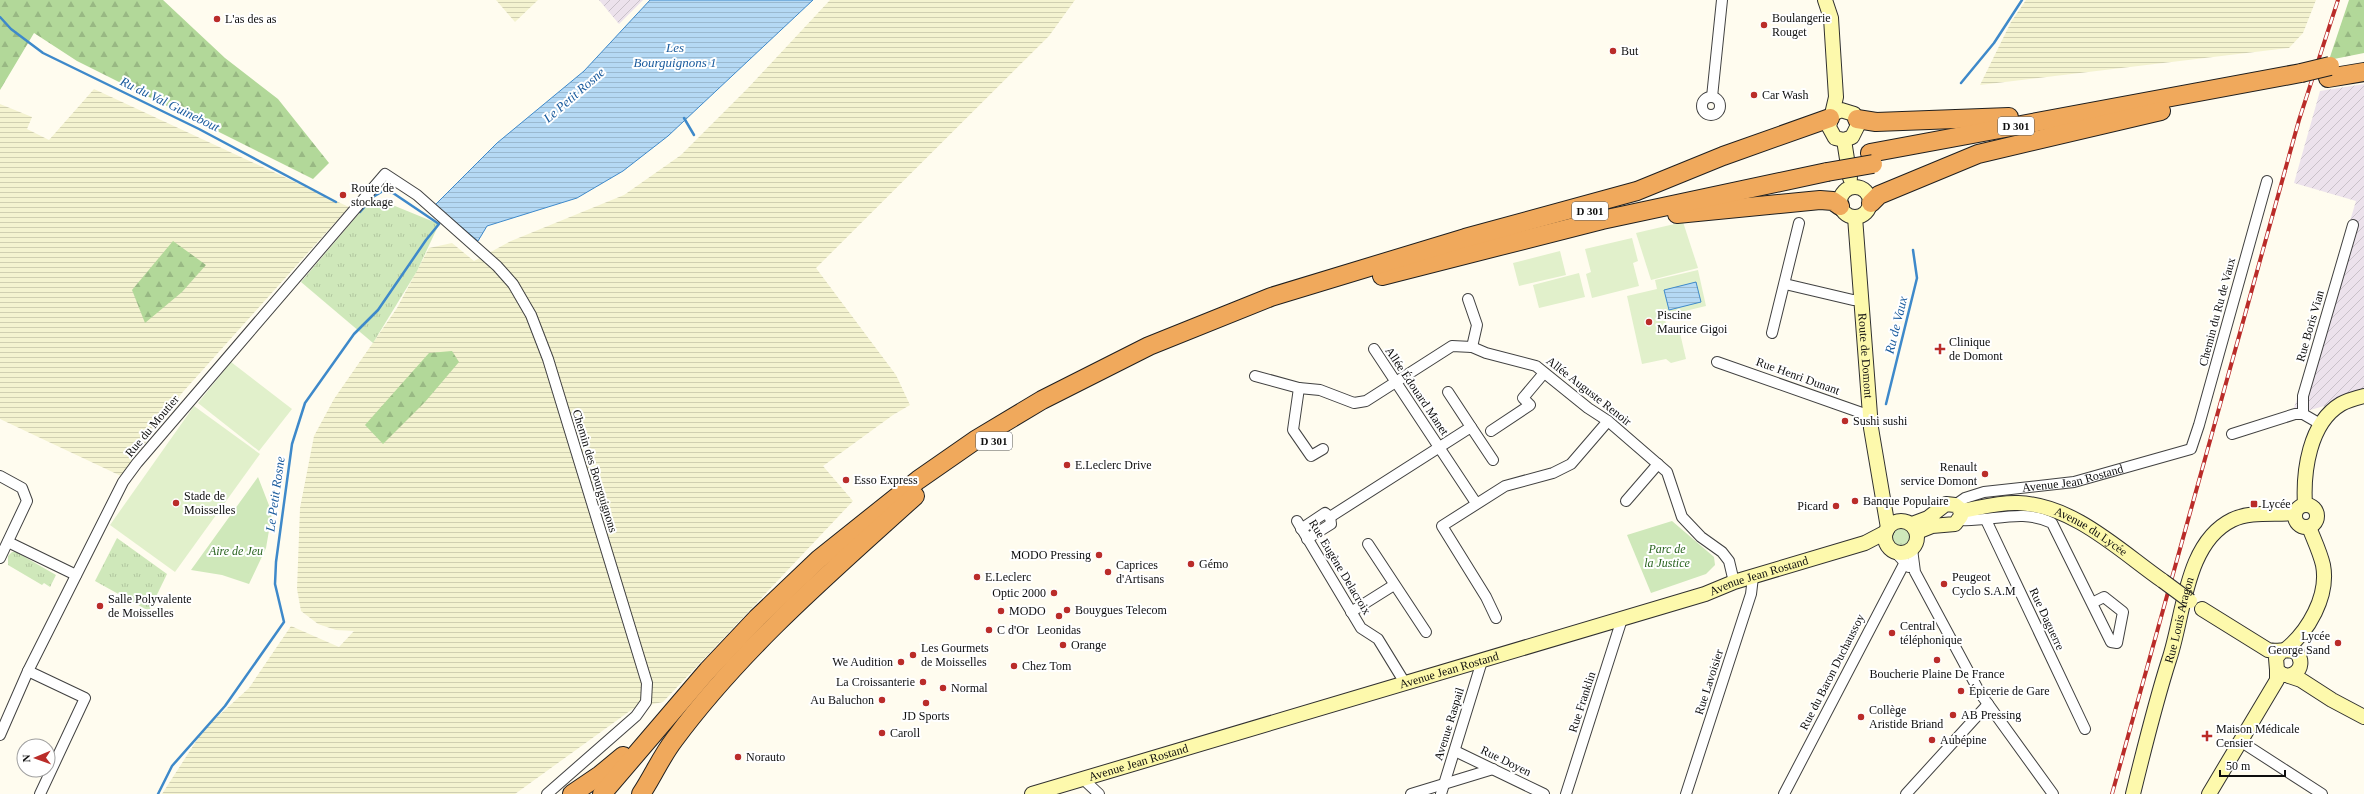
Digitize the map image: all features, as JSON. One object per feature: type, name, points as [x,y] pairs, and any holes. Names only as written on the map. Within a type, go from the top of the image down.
[{"type":"highway","name":"D 301","points":[[602,794],[746,629],[819,559],[907,488],[977,439],[1042,400],[1149,346],[1271,297],[1356,272],[1575,215],[1826,166],[2162,105],[2301,78],[2329,72],[2364,60]]},
{"type":"highway","name":"D 301","points":[[2329,72],[2364,72]]},
{"type":"highway","points":[[1855,116],[1876,122],[2001,118],[2162,105]]},
{"type":"highway","points":[[1871,203],[1879,195],[1978,154],[2162,105]]},
{"type":"highway","points":[[1356,272],[1465,238],[1638,191],[1723,156],[1832,116]]},
{"type":"highway","name":"D 301","points":[[616,794],[732,660],[769,621],[851,546],[915,496],[981,450],[1046,410],[1141,361],[1257,314],[1321,294],[1483,249],[1826,166]]},
{"type":"highway","points":[[1483,249],[1665,215],[1820,200],[1833,201],[1840,206]]},
{"type":"highway","points":[[641,794],[674,740],[746,655],[828,574],[915,496]]},
{"type":"highway","points":[[572,794],[600,775],[630,748],[644,745]]},
{"type":"street","points":[[1712,97],[1722,0]]},
{"type":"street","points":[[1825,0],[1831,18],[1836,97],[1829,127],[1832,135],[1844,140],[1856,134],[1858,125],[1844,88],[1840,22],[1833,0]]},
{"type":"street","points":[[1832,116],[1841,110],[1855,116]]},
{"type":"street","points":[[1844,140],[1851,187]]},
{"type":"street","name":"Rue du Moutier","points":[[0,735],[28,671],[119,488],[137,463],[385,174]]},
{"type":"street","name":"Chemin des Bourguignons","points":[[385,174],[417,195],[492,261],[513,284],[531,315],[548,359],[647,683],[646,702],[636,716],[552,792]]},
{"type":"street","name":"Chemin du Ru de Vaux","points":[[2191,449],[2200,425],[2267,181]]},
{"type":"street","points":[[1851,187],[1866,190],[1871,203],[1865,214],[1855,217],[1846,214],[1840,206],[1843,192],[1851,187]]},
{"type":"street","name":"Route de Domont","points":[[1855,217],[1860,300],[1874,453],[1892,544]]},
{"type":"street","points":[[1772,333],[1799,223]]},
{"type":"street","name":"Rue Boris Vian","points":[[2302,414],[2303,396],[2353,225]]},
{"type":"street","points":[[1785,284],[1860,300]]},
{"type":"street","points":[[1468,299],[1477,325],[1472,347]]},
{"type":"street","name":"Allée Auguste Renoir","points":[[1255,376],[1299,388],[1320,390],[1354,403],[1366,401],[1452,346],[1472,347],[1486,353],[1536,366],[1588,408],[1608,421],[1667,472],[1682,517],[1701,537],[1722,552],[1729,561],[1734,582]]},
{"type":"street","name":"Allée Édouard Manet","points":[[1374,349],[1476,503]]},
{"type":"street","name":"Rue Henri Dunant","points":[[1717,362],[1862,413],[1870,413]]},
{"type":"street","points":[[1491,431],[1530,405],[1523,398],[1544,373]]},
{"type":"street","points":[[1299,388],[1293,430],[1311,456],[1323,449]]},
{"type":"street","name":"Allée Édouard Manet","points":[[1448,392],[1493,460]]},
{"type":"street","points":[[2300,509],[2312,506],[2317,515],[2316,521],[2309,527],[2299,526],[2295,520],[2300,509],[2307,464],[2314,441],[2322,425],[2340,405],[2364,396]]},
{"type":"street","points":[[2232,434],[2295,414],[2302,414],[2322,425]]},
{"type":"street","points":[[1496,618],[1486,597],[1442,526],[1505,486],[1553,473],[1571,464],[1608,421]]},
{"type":"street","name":"Allée Édouard Manet","points":[[1439,446],[1471,427]]},
{"type":"street","points":[[1307,539],[1331,524],[1330,517],[1439,446]]},
{"type":"street","name":"Avenue Jean Rostand","points":[[1959,512],[1965,498],[1984,492],[2074,482],[2191,449]]},
{"type":"street","points":[[1626,501],[1658,464]]},
{"type":"street","points":[[0,476],[22,488],[28,501],[0,558]]},
{"type":"street","name":"Route de Domont","points":[[1882,493],[1892,512],[1910,526]]},
{"type":"street","name":"Avenue du Lycée","points":[[1910,526],[1928,518],[1946,504],[1959,512],[2016,503],[2049,508],[2082,524],[2190,601],[2268,650],[2283,651]]},
{"type":"street","name":"Rue Louis Aragon","points":[[2133,794],[2186,590],[2202,550],[2215,532],[2232,520],[2245,516],[2300,509]]},
{"type":"street","points":[[1959,512],[1986,520],[2017,516],[2034,517],[2052,523],[2092,603]]},
{"type":"street","name":"Avenue du Lycée","points":[[1910,526],[1952,526],[1959,512]]},
{"type":"street","name":"Rue Eugène Delacroix","points":[[1330,517],[1325,513],[1299,524],[1361,628],[1378,639],[1405,683]]},
{"type":"street","name":"Rue Daguerre","points":[[1986,520],[2085,729]]},
{"type":"street","points":[[1910,526],[1917,542],[1912,549],[1907,552],[1892,544],[1910,526]]},
{"type":"street","points":[[2281,671],[2276,658],[2300,637],[2320,602],[2324,580],[2321,557],[2309,527]]},
{"type":"street","points":[[8,542],[76,575]]},
{"type":"street","name":"Avenue Jean Rostand","points":[[1032,794],[1622,619],[1705,594],[1734,582],[1866,543],[1892,544]]},
{"type":"street","points":[[1368,544],[1426,632]]},
{"type":"street","points":[[1892,544],[1915,572],[1988,704],[2053,794]]},
{"type":"street","name":"Rue du Baron Duchaussoy","points":[[1784,794],[1892,544]]},
{"type":"street","points":[[1912,549],[1915,572]]},
{"type":"street","name":"Rue Lavoisier","points":[[1686,794],[1751,594],[1753,577]]},
{"type":"street","points":[[1351,612],[1394,585]]},
{"type":"street","name":"Avenue du Lycée","points":[[2202,609],[2281,671],[2300,680],[2332,700],[2364,717]]},
{"type":"street","name":"Rue Franklin","points":[[1566,794],[1622,619]]},
{"type":"street","points":[[2281,671],[2298,672],[2300,660],[2300,637]]},
{"type":"street","points":[[2283,651],[2293,651],[2300,660],[2304,672],[2311,680],[2364,710]]},
{"type":"street","name":"Avenue Raspail","points":[[1442,789],[1482,661]]},
{"type":"street","points":[[28,671],[85,698],[40,794]]},
{"type":"street","points":[[2209,794],[2281,671]]},
{"type":"street","points":[[1906,794],[1988,704]]},
{"type":"street","points":[[2240,741],[2322,794]]},
{"type":"street","name":"Rue Doyen","points":[[1455,751],[1544,794]]},
{"type":"street","points":[[1411,794],[1442,789],[1493,769]]},
{"type":"street","points":[[1082,778],[1099,794]]},
{"type":"shaded area","points":[[599,0],[643,0],[619,24]]},
{"type":"shaded area","points":[[2364,84],[2364,395],[2292,415],[2356,201],[2294,183],[2320,91]]},
{"type":"green space","points":[[0,0],[163,0],[225,58],[278,99],[329,163],[313,179],[77,61],[34,33],[0,90]]},
{"type":"green space","points":[[496,0],[538,0],[515,22]]},
{"type":"green space","points":[[830,0],[1075,0],[1049,36],[816,268],[896,375],[910,405],[893,415],[823,466],[853,501],[663,702],[634,708],[515,794],[162,794],[204,729],[249,688],[291,626],[339,647],[354,631],[336,630],[318,624],[301,611],[297,589],[300,508],[314,436],[334,399],[397,308],[429,248],[452,243],[474,261],[511,241],[624,195],[681,155],[748,88]]},
{"type":"green space","points":[[2026,0],[2316,0],[2303,33],[2289,48],[1980,85],[2011,22]]},
{"type":"green space","points":[[2349,0],[2364,0],[2364,53],[2329,60]]},
{"type":"green space","points":[[94,89],[349,207],[182,393],[121,476],[0,419],[0,104],[32,117],[27,129],[49,140]]},
{"type":"green space","points":[[373,197],[439,224],[417,271],[373,343],[301,282]]},
{"type":"green space","points":[[1683,222],[1698,268],[1651,280],[1636,233]]},
{"type":"green space","points":[[1632,238],[1638,261],[1633,263],[1639,286],[1592,298],[1586,274],[1591,272],[1585,249]]},
{"type":"green space","points":[[173,241],[206,265],[182,292],[145,323],[132,290]]},
{"type":"green space","points":[[1560,251],[1566,275],[1519,286],[1513,263]]},
{"type":"green space","name":"Piscine Maurice Gigoi","points":[[1698,270],[1706,306],[1664,316],[1668,332],[1679,329],[1686,359],[1671,363],[1666,359],[1642,364],[1627,296],[1657,289],[1655,280]]},
{"type":"green space","points":[[1579,273],[1585,297],[1539,308],[1533,285]]},
{"type":"green space","points":[[452,351],[459,362],[425,402],[383,444],[365,425],[429,353]]},
{"type":"green space","points":[[231,362],[292,409],[259,451],[198,403]]},
{"type":"green space","name":"Stade de Moisselles","points":[[194,406],[260,454],[175,572],[110,525]]},
{"type":"green space","name":"Aire de Jeu","points":[[258,477],[272,513],[266,548],[249,584],[222,575],[191,570]]},
{"type":"green space","name":"Parc de la Justice","points":[[1672,521],[1714,557],[1715,565],[1706,574],[1651,593],[1627,535]]},
{"type":"green space","points":[[1901,527],[1908,530],[1911,537],[1908,544],[1901,547],[1894,544],[1891,537],[1894,530]]},
{"type":"green space","points":[[117,538],[167,574],[149,611],[95,581]]},
{"type":"green space","points":[[12,552],[16,552],[56,575],[50,587],[44,583],[42,585],[8,565],[8,556]]},
{"type":"water","name":"Les Bourguignons 1","points":[[650,0],[813,0],[668,136],[623,171],[577,198],[487,226],[478,241],[435,205],[497,143],[584,71]]},
{"type":"water","points":[[1696,282],[1701,302],[1669,310],[1664,290]]},
{"type":"waterway","name":"Ru de Vaux","points":[[1961,83],[1994,43],[2022,0]]},
{"type":"waterway","name":"Ru du Val Guinebout","points":[[0,17],[11,29],[43,53],[199,129],[336,202]]},
{"type":"waterway","points":[[684,118],[694,135]]},
{"type":"waterway","name":"Le Petit Rosne","points":[[158,794],[172,766],[225,706],[284,622],[275,584],[276,562],[292,444],[305,403],[354,334],[378,310],[426,240],[439,224],[393,193],[383,191],[373,197],[360,212]]},
{"type":"waterway","name":"Ru de Vaux","points":[[1886,404],[1917,278],[1913,250]]},
{"type":"railway","points":[[2112,794],[2299,120],[2338,0]]},
{"type":"place","name":"L'as des as","points":[[217,19]]},
{"type":"place","name":"Boulangerie Rouget","points":[[1764,25]]},
{"type":"place","name":"But","points":[[1613,51]]},
{"type":"place","name":"Car Wash","points":[[1754,95]]},
{"type":"place","name":"Route de stockage","points":[[343,195]]},
{"type":"place","name":"Piscine Maurice Gigoi","points":[[1649,322]]},
{"type":"place","name":"Clinique de Domont","points":[[1940,349]]},
{"type":"place","name":"Sushi sushi","points":[[1845,421]]},
{"type":"place","name":"E.Leclerc Drive","points":[[1067,465]]},
{"type":"place","name":"Renault service Domont","points":[[1985,474]]},
{"type":"place","name":"Esso Express","points":[[846,480]]},
{"type":"place","name":"Banque Populaire","points":[[1855,501]]},
{"type":"place","name":"Stade de Moisselles","points":[[176,503]]},
{"type":"place","name":"Lycée","points":[[2254,504]]},
{"type":"place","name":"Picard","points":[[1836,506]]},
{"type":"place","name":"MODO Pressing","points":[[1099,555]]},
{"type":"place","name":"Gémo","points":[[1191,564]]},
{"type":"place","name":"Caprices d'Artisans","points":[[1108,572]]},
{"type":"place","name":"E.Leclerc","points":[[977,577]]},
{"type":"place","name":"Peugeot Cyclo S.A.M","points":[[1944,584]]},
{"type":"place","name":"Optic 2000","points":[[1054,593]]},
{"type":"place","name":"Salle Polyvalente de Moisselles","points":[[100,606]]},
{"type":"place","name":"Bouygues Telecom","points":[[1067,610]]},
{"type":"place","name":"MODO","points":[[1001,611]]},
{"type":"place","name":"Leonidas","points":[[1059,616]]},
{"type":"place","name":"C d'Or","points":[[989,630]]},
{"type":"place","name":"Central téléphonique","points":[[1892,633]]},
{"type":"place","name":"Lycée George Sand","points":[[2338,643]]},
{"type":"place","name":"Orange","points":[[1063,645]]},
{"type":"place","name":"Les Gourmets de Moisselles","points":[[913,655]]},
{"type":"place","name":"Boucherie Plaine De France","points":[[1937,660]]},
{"type":"place","name":"We Audition","points":[[901,662]]},
{"type":"place","name":"Chez Tom","points":[[1014,666]]},
{"type":"place","name":"La Croissanterie","points":[[923,682]]},
{"type":"place","name":"Normal","points":[[943,688]]},
{"type":"place","name":"Épicerie de Gare","points":[[1961,691]]},
{"type":"place","name":"Au Baluchon","points":[[882,700]]},
{"type":"place","name":"JD Sports","points":[[926,703]]},
{"type":"place","name":"AB Pressing","points":[[1953,715]]},
{"type":"place","name":"Collège Aristide Briand","points":[[1861,717]]},
{"type":"place","name":"Caroll","points":[[882,733]]},
{"type":"place","name":"Maison Médicale Censier","points":[[2207,736]]},
{"type":"place","name":"Aubépine","points":[[1932,740]]},
{"type":"place","name":"Norauto","points":[[738,757]]}]
